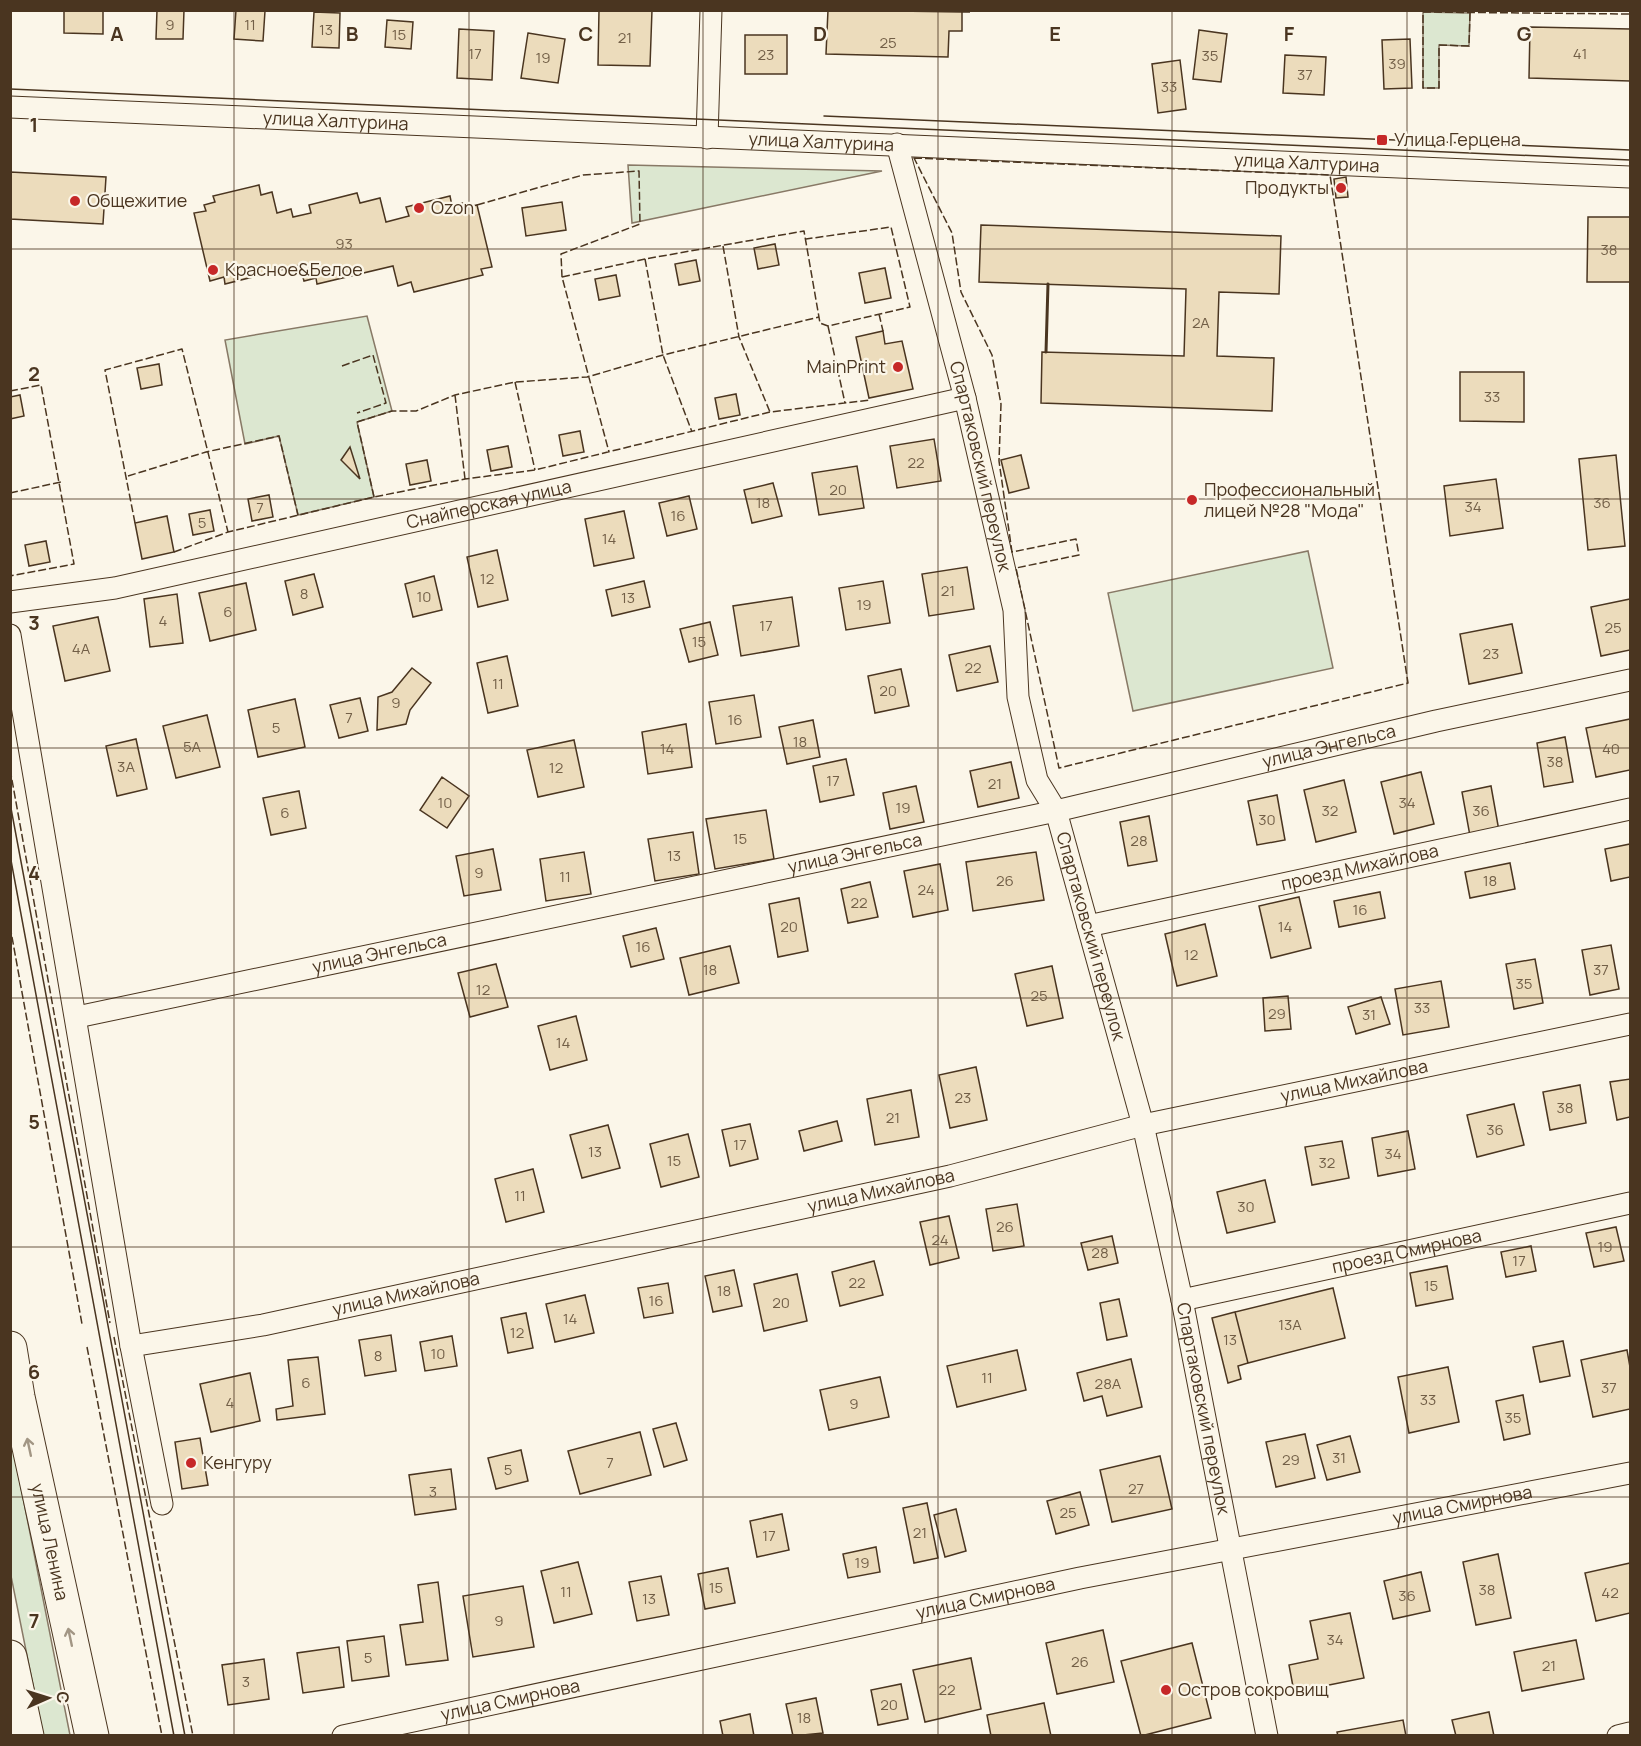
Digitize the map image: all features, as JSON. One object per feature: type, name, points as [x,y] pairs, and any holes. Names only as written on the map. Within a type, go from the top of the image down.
[{"type":"main road","name":"улица Ленина","points":[[10,1347],[18,1397],[92,1736]]},
{"type":"main road","points":[[10,1657],[27,1736]]},
{"type":"street","points":[[707,138],[711,10]]},
{"type":"street","name":"улица Халтурина","points":[[10,107],[1630,177]]},
{"type":"street","name":"Спартаковский переулок","points":[[897,144],[965,398],[1014,610],[1021,707],[1037,780],[1056,811],[1143,1125],[1182,1300],[1267,1736]]},
{"type":"street","name":"Снайперская улица","points":[[10,602],[115,588],[965,398]]},
{"type":"street","points":[[10,635],[77,1017],[131,1346],[162,1504]]},
{"type":"street","name":"улица Энгельса","points":[[77,1017],[1056,811],[1436,721],[1630,680]]},
{"type":"street","name":"проезд Михайлова","points":[[1088,926],[1630,809]]},
{"type":"street","name":"улица Михайлова","points":[[131,1346],[263,1325],[950,1176],[1143,1125],[1630,1024]]},
{"type":"street","name":"проезд Смирнова","points":[[1182,1300],[1630,1203]]},
{"type":"street","name":"улица Смирнова","points":[[343,1736],[1068,1581],[1630,1473]]},
{"type":"street","points":[[1618,1736],[1630,1733]]},
{"type":"green space","points":[[1423,12],[1470,13],[1469,46],[1439,45],[1439,88],[1423,88]]},
{"type":"green space","points":[[628,165],[882,171],[632,223]]},
{"type":"green space","points":[[367,316],[392,411],[357,422],[374,497],[298,515],[279,436],[245,444],[225,340]]},
{"type":"green space","points":[[1308,551],[1333,668],[1133,711],[1108,593]]},
{"type":"green space","points":[[10,1432],[70,1735],[43,1735],[11,1576]]},
{"type":"building","points":[[64,10],[103,10],[103,34],[64,33]]},
{"type":"building","points":[[157,10],[184,10],[183,39],[156,39]]},
{"type":"building","points":[[236,10],[265,11],[263,41],[234,39]]},
{"type":"building","points":[[599,10],[652,10],[650,66],[598,65]]},
{"type":"building","points":[[828,10],[962,12],[962,31],[949,31],[948,57],[826,54]]},
{"type":"building","points":[[314,12],[340,13],[339,48],[312,47]]},
{"type":"building","points":[[387,20],[413,22],[411,49],[385,47]]},
{"type":"building","points":[[1530,27],[1630,29],[1630,81],[1529,78]]},
{"type":"building","points":[[459,29],[494,31],[492,80],[457,78]]},
{"type":"building","points":[[1199,30],[1227,34],[1221,82],[1193,79]]},
{"type":"building","points":[[528,33],[565,39],[558,83],[521,78]]},
{"type":"building","points":[[745,35],[787,35],[787,74],[745,74]]},
{"type":"building","points":[[1410,39],[1412,88],[1384,89],[1382,40]]},
{"type":"building","points":[[1285,55],[1326,57],[1324,95],[1283,93]]},
{"type":"building","points":[[1180,60],[1186,109],[1158,113],[1152,64]]},
{"type":"building","points":[[10,172],[106,177],[103,224],[10,219]]},
{"type":"building","name":"Продукты","points":[[1346,177],[1348,197],[1336,198],[1334,179]]},
{"type":"building","points":[[259,185],[261,195],[272,192],[277,213],[291,209],[293,217],[311,213],[309,205],[357,193],[360,203],[380,198],[386,222],[409,216],[406,207],[450,196],[452,206],[463,203],[464,208],[477,205],[492,267],[481,269],[483,275],[414,292],[411,282],[398,286],[393,266],[317,284],[316,278],[304,281],[300,265],[225,284],[224,277],[210,281],[194,213],[206,211],[204,205],[215,202],[213,196]]},
{"type":"building","points":[[562,202],[566,230],[526,236],[522,208]]},
{"type":"building","points":[[1588,217],[1630,217],[1630,282],[1587,282]]},
{"type":"building","points":[[981,225],[1281,236],[1279,294],[1219,292],[1217,356],[1274,358],[1272,411],[1041,403],[1042,352],[1184,356],[1186,289],[979,282]]},
{"type":"building","points":[[775,244],[779,265],[758,269],[754,248]]},
{"type":"building","points":[[696,260],[700,281],[679,285],[675,264]]},
{"type":"building","points":[[885,268],[891,298],[865,303],[859,273]]},
{"type":"building","points":[[616,275],[620,296],[599,300],[595,279]]},
{"type":"building","points":[[883,331],[885,344],[902,341],[913,389],[869,398],[856,337]]},
{"type":"building","points":[[159,364],[162,385],[141,389],[137,368]]},
{"type":"building","points":[[1460,372],[1524,372],[1524,422],[1460,421]]},
{"type":"building","points":[[736,394],[740,415],[719,419],[715,398]]},
{"type":"building","points":[[20,395],[24,416],[10,419],[10,397]]},
{"type":"building","points":[[580,431],[584,452],[563,456],[559,435]]},
{"type":"building","points":[[934,439],[941,481],[897,488],[890,446]]},
{"type":"building","points":[[508,446],[512,467],[491,471],[487,450]]},
{"type":"building","points":[[350,447],[360,479],[341,460]]},
{"type":"building","points":[[1021,455],[1029,488],[1009,493],[1001,460]]},
{"type":"building","points":[[1616,455],[1625,546],[1588,550],[1579,459]]},
{"type":"building","points":[[427,460],[431,481],[410,485],[406,464]]},
{"type":"building","points":[[857,466],[864,508],[819,515],[812,473]]},
{"type":"building","points":[[1496,479],[1503,528],[1450,536],[1444,486]]},
{"type":"building","points":[[773,483],[782,516],[752,523],[744,490]]},
{"type":"building","points":[[269,495],[273,517],[252,521],[248,499]]},
{"type":"building","points":[[689,496],[697,529],[667,536],[659,503]]},
{"type":"building","points":[[210,510],[214,531],[193,535],[189,514]]},
{"type":"building","points":[[624,511],[634,558],[594,566],[585,519]]},
{"type":"building","points":[[167,516],[174,552],[142,559],[135,523]]},
{"type":"building","points":[[46,541],[50,562],[29,566],[25,545]]},
{"type":"building","points":[[497,550],[508,600],[478,607],[467,557]]},
{"type":"building","points":[[967,567],[974,609],[929,616],[922,574]]},
{"type":"building","points":[[314,574],[323,607],[293,615],[285,581]]},
{"type":"building","points":[[434,576],[442,610],[413,617],[405,584]]},
{"type":"building","points":[[644,581],[650,607],[612,616],[606,590]]},
{"type":"building","points":[[883,581],[890,623],[846,630],[839,588]]},
{"type":"building","points":[[246,583],[256,630],[210,641],[199,593]]},
{"type":"building","points":[[177,594],[183,643],[150,647],[144,599]]},
{"type":"building","points":[[792,597],[799,646],[741,656],[733,606]]},
{"type":"building","points":[[1630,599],[1630,650],[1601,656],[1591,607]]},
{"type":"building","points":[[98,617],[110,671],[65,681],[53,626]]},
{"type":"building","points":[[710,622],[718,655],[689,662],[680,629]]},
{"type":"building","points":[[1512,624],[1522,673],[1469,684],[1460,634]]},
{"type":"building","points":[[990,646],[998,682],[957,691],[949,655]]},
{"type":"building","points":[[507,656],[518,706],[488,713],[477,663]]},
{"type":"building","points":[[412,668],[431,683],[410,710],[406,724],[377,730],[378,697],[392,692]]},
{"type":"building","points":[[901,669],[909,706],[875,713],[868,676]]},
{"type":"building","points":[[754,695],[761,737],[716,744],[709,702]]},
{"type":"building","points":[[360,698],[368,731],[339,738],[330,705]]},
{"type":"building","points":[[295,699],[305,747],[258,757],[248,710]]},
{"type":"building","points":[[207,715],[220,767],[176,778],[163,726]]},
{"type":"building","points":[[1630,719],[1630,770],[1596,777],[1586,728]]},
{"type":"building","points":[[813,720],[820,757],[787,764],[779,727]]},
{"type":"building","points":[[686,724],[692,767],[648,774],[642,732]]},
{"type":"building","points":[[1565,737],[1573,782],[1544,787],[1537,743]]},
{"type":"building","points":[[136,739],[147,789],[117,796],[106,746]]},
{"type":"building","points":[[574,740],[584,787],[538,797],[527,750]]},
{"type":"building","points":[[846,759],[854,795],[820,802],[813,766]]},
{"type":"building","points":[[1011,762],[1019,798],[978,807],[970,771]]},
{"type":"building","points":[[1421,772],[1434,824],[1394,834],[1381,782]]},
{"type":"building","points":[[442,777],[469,796],[447,828],[420,810]]},
{"type":"building","points":[[1344,780],[1356,832],[1316,842],[1304,790]]},
{"type":"building","points":[[916,786],[924,822],[890,829],[883,793]]},
{"type":"building","points":[[1491,786],[1499,831],[1470,836],[1462,792]]},
{"type":"building","points":[[299,791],[306,828],[271,835],[263,798]]},
{"type":"building","points":[[1277,795],[1285,840],[1257,845],[1248,801]]},
{"type":"building","points":[[766,810],[774,859],[715,869],[706,819]]},
{"type":"building","points":[[1149,816],[1157,861],[1128,866],[1120,822]]},
{"type":"building","points":[[693,832],[699,874],[655,881],[648,839]]},
{"type":"building","points":[[1630,844],[1630,877],[1611,881],[1605,849]]},
{"type":"building","points":[[493,849],[501,890],[464,896],[456,856]]},
{"type":"building","points":[[584,852],[591,894],[546,901],[540,859]]},
{"type":"building","points":[[1036,852],[1044,900],[973,911],[966,862]]},
{"type":"building","points":[[1510,863],[1515,889],[1470,898],[1465,872]]},
{"type":"building","points":[[940,864],[948,910],[913,917],[904,871]]},
{"type":"building","points":[[870,882],[878,917],[848,923],[841,889]]},
{"type":"building","points":[[1380,892],[1385,918],[1339,927],[1334,901]]},
{"type":"building","points":[[1299,897],[1311,948],[1271,958],[1259,906]]},
{"type":"building","points":[[799,898],[808,951],[778,957],[769,904]]},
{"type":"building","points":[[1205,924],[1217,976],[1177,986],[1165,934]]},
{"type":"building","points":[[656,928],[664,959],[631,967],[623,936]]},
{"type":"building","points":[[1611,945],[1619,989],[1590,995],[1582,950]]},
{"type":"building","points":[[730,946],[739,983],[689,995],[680,958]]},
{"type":"building","points":[[1535,959],[1543,1003],[1514,1009],[1506,964]]},
{"type":"building","points":[[496,964],[508,1007],[470,1017],[458,973]]},
{"type":"building","points":[[1052,966],[1063,1018],[1027,1026],[1015,974]]},
{"type":"building","points":[[1441,981],[1449,1027],[1403,1035],[1395,989]]},
{"type":"building","points":[[1288,996],[1291,1029],[1265,1031],[1263,998]]},
{"type":"building","points":[[1381,997],[1390,1024],[1356,1034],[1348,1007]]},
{"type":"building","points":[[576,1016],[587,1060],[550,1070],[538,1026]]},
{"type":"building","points":[[976,1067],[987,1120],[950,1128],[939,1075]]},
{"type":"building","points":[[1630,1079],[1630,1117],[1617,1120],[1610,1082]]},
{"type":"building","points":[[1580,1085],[1586,1123],[1550,1130],[1543,1092]]},
{"type":"building","points":[[911,1090],[919,1137],[875,1145],[867,1099]]},
{"type":"building","points":[[1514,1104],[1524,1145],[1477,1157],[1467,1115]]},
{"type":"building","points":[[837,1121],[842,1141],[804,1151],[799,1131]]},
{"type":"building","points":[[750,1124],[758,1159],[730,1166],[722,1130]]},
{"type":"building","points":[[608,1125],[620,1168],[582,1178],[570,1135]]},
{"type":"building","points":[[1408,1131],[1415,1169],[1378,1176],[1372,1138]]},
{"type":"building","points":[[688,1134],[699,1177],[661,1187],[650,1144]]},
{"type":"building","points":[[1342,1141],[1349,1178],[1312,1185],[1305,1147]]},
{"type":"building","points":[[533,1169],[544,1212],[506,1222],[495,1179]]},
{"type":"building","points":[[1265,1180],[1275,1222],[1227,1233],[1217,1192]]},
{"type":"building","points":[[1017,1204],[1024,1246],[993,1251],[986,1209]]},
{"type":"building","points":[[949,1216],[959,1258],[930,1265],[920,1222]]},
{"type":"building","points":[[1616,1227],[1624,1261],[1594,1267],[1586,1233]]},
{"type":"building","points":[[1112,1236],[1118,1263],[1088,1270],[1081,1243]]},
{"type":"building","points":[[1531,1246],[1536,1271],[1506,1277],[1501,1252]]},
{"type":"building","points":[[874,1261],[883,1295],[840,1306],[832,1272]]},
{"type":"building","points":[[1447,1266],[1453,1299],[1416,1306],[1410,1273]]},
{"type":"building","points":[[734,1270],[742,1306],[713,1312],[705,1276]]},
{"type":"building","points":[[797,1274],[807,1321],[764,1331],[754,1284]]},
{"type":"building","points":[[668,1283],[673,1313],[644,1318],[638,1288]]},
{"type":"building","points":[[1333,1288],[1345,1338],[1248,1363],[1235,1312]]},
{"type":"building","points":[[585,1295],[594,1333],[555,1342],[546,1304]]},
{"type":"building","points":[[1119,1299],[1127,1336],[1107,1340],[1100,1303]]},
{"type":"building","points":[[1235,1312],[1248,1363],[1238,1366],[1241,1379],[1228,1383],[1212,1318]]},
{"type":"building","points":[[526,1313],[533,1348],[508,1353],[501,1318]]},
{"type":"building","points":[[391,1335],[396,1371],[365,1376],[359,1340]]},
{"type":"building","points":[[452,1336],[457,1366],[425,1371],[420,1342]]},
{"type":"building","points":[[1563,1341],[1570,1376],[1540,1382],[1533,1347]]},
{"type":"building","points":[[1017,1350],[1026,1390],[957,1407],[947,1366]]},
{"type":"building","points":[[1627,1350],[1630,1367],[1630,1409],[1593,1417],[1581,1360]]},
{"type":"building","points":[[318,1357],[325,1414],[277,1420],[276,1409],[293,1406],[288,1360]]},
{"type":"building","points":[[1131,1359],[1142,1407],[1107,1416],[1102,1396],[1084,1401],[1077,1373]]},
{"type":"building","points":[[1448,1367],[1459,1422],[1409,1433],[1398,1377]]},
{"type":"building","points":[[250,1373],[260,1421],[211,1432],[200,1384]]},
{"type":"building","points":[[880,1377],[889,1417],[829,1430],[820,1390]]},
{"type":"building","points":[[1523,1395],[1530,1434],[1504,1440],[1496,1401]]},
{"type":"building","points":[[676,1423],[687,1460],[664,1467],[653,1429]]},
{"type":"building","points":[[640,1432],[651,1475],[580,1494],[568,1451]]},
{"type":"building","points":[[1305,1434],[1315,1478],[1276,1487],[1266,1442]]},
{"type":"building","points":[[1350,1436],[1360,1472],[1327,1480],[1317,1445]]},
{"type":"building","name":"Кенгуру","points":[[200,1438],[208,1485],[182,1489],[175,1442]]},
{"type":"building","points":[[521,1450],[528,1481],[496,1489],[488,1458]]},
{"type":"building","points":[[1160,1456],[1172,1509],[1112,1522],[1100,1470]]},
{"type":"building","points":[[451,1469],[456,1509],[415,1515],[409,1475]]},
{"type":"building","points":[[1080,1492],[1089,1525],[1056,1534],[1047,1501]]},
{"type":"building","points":[[927,1503],[938,1558],[914,1563],[903,1508]]},
{"type":"building","points":[[956,1509],[966,1551],[945,1557],[934,1515]]},
{"type":"building","points":[[782,1514],[789,1550],[757,1557],[750,1521]]},
{"type":"building","points":[[876,1547],[880,1572],[848,1578],[843,1554]]},
{"type":"building","points":[[1498,1554],[1511,1618],[1476,1625],[1463,1562]]},
{"type":"building","points":[[578,1562],[592,1614],[554,1623],[541,1571]]},
{"type":"building","points":[[1630,1563],[1630,1613],[1596,1621],[1585,1573]]},
{"type":"building","points":[[728,1568],[735,1603],[705,1609],[698,1574]]},
{"type":"building","points":[[1421,1572],[1430,1611],[1393,1619],[1384,1581]]},
{"type":"building","points":[[661,1576],[669,1615],[637,1621],[629,1582]]},
{"type":"building","points":[[438,1582],[448,1660],[406,1665],[400,1625],[423,1622],[418,1585]]},
{"type":"building","points":[[523,1586],[534,1647],[473,1657],[463,1596]]},
{"type":"building","points":[[1350,1613],[1364,1678],[1294,1692],[1289,1665],[1318,1659],[1310,1621]]},
{"type":"building","points":[[1103,1630],[1114,1682],[1057,1694],[1046,1643]]},
{"type":"building","points":[[384,1636],[389,1676],[352,1681],[347,1641]]},
{"type":"building","points":[[1576,1640],[1584,1679],[1522,1691],[1514,1652]]},
{"type":"building","name":"Остров сокровищ","points":[[1192,1643],[1211,1718],[1141,1736],[1121,1661]]},
{"type":"building","points":[[339,1647],[344,1687],[303,1693],[297,1653]]},
{"type":"building","points":[[971,1658],[981,1709],[925,1722],[913,1670]]},
{"type":"building","points":[[264,1659],[269,1699],[228,1705],[222,1665]]},
{"type":"building","points":[[901,1684],[908,1719],[878,1725],[871,1690]]},
{"type":"building","points":[[816,1698],[823,1733],[793,1736],[786,1704]]},
{"type":"building","points":[[1044,1703],[1051,1736],[991,1736],[987,1715]]},
{"type":"building","points":[[1489,1712],[1494,1736],[1456,1736],[1452,1720]]},
{"type":"building","points":[[750,1714],[754,1736],[723,1736],[720,1721]]},
{"type":"building","points":[[1403,1720],[1406,1736],[1338,1736],[1337,1732]]},
{"type":"tram line","points":[[10,89],[1630,160]]},
{"type":"tram line","points":[[824,116],[1630,150]]},
{"type":"tram line","points":[[10,803],[185,1736]]},
{"type":"tram line","points":[[10,855],[174,1736]]},
{"type":"fence","points":[[962,12],[973,12]]},
{"type":"fence","points":[[1470,13],[1469,46],[1439,45],[1439,88],[1423,88],[1423,12],[1630,14]]},
{"type":"fence","points":[[914,158],[1330,175],[1408,683],[1059,768],[1016,568],[1079,555],[1076,539],[1012,552],[999,461],[1001,404],[992,355],[961,292],[952,233],[914,158]]},
{"type":"fence","points":[[477,205],[583,175],[639,171],[640,224],[561,254],[562,277],[609,452]]},
{"type":"fence","points":[[562,277],[645,259],[804,231],[820,323],[828,326],[910,307],[891,227],[806,239]]},
{"type":"fence","points":[[723,246],[739,337],[770,412]]},
{"type":"fence","points":[[645,259],[663,355],[692,432]]},
{"type":"fence","points":[[879,314],[883,331]]},
{"type":"fence","points":[[374,497],[357,422],[392,411],[416,411],[455,395],[515,382],[587,377],[663,355],[819,317]]},
{"type":"fence","points":[[828,326],[845,403]]},
{"type":"fence","points":[[135,523],[105,370],[182,349],[228,532]]},
{"type":"fence","points":[[342,366],[373,355],[386,403],[357,413]]},
{"type":"fence","points":[[515,382],[535,470]]},
{"type":"fence","points":[[10,391],[41,385],[74,564],[10,576]]},
{"type":"fence","points":[[455,395],[465,479]]},
{"type":"fence","points":[[174,552],[228,532],[374,497],[465,479],[535,470],[770,412],[870,400]]},
{"type":"fence","points":[[128,476],[206,452],[279,436],[298,515]]},
{"type":"fence","points":[[10,493],[61,482]]},
{"type":"fence","points":[[10,769],[110,1323]]},
{"type":"fence","points":[[10,926],[82,1324]]},
{"type":"fence","points":[[114,1337],[193,1736]]},
{"type":"fence","points":[[87,1347],[162,1736]]},
{"type":"wall","points":[[1046,352],[1048,284]]},
{"type":"place","name":"Улица Герцена","points":[[1382,140]]},
{"type":"place","name":"Продукты","points":[[1341,188]]},
{"type":"place","name":"Общежитие","points":[[75,201]]},
{"type":"place","name":"Ozon","points":[[419,208]]},
{"type":"place","name":"Красное&Белое","points":[[213,270]]},
{"type":"place","name":"MainPrint","points":[[898,367]]},
{"type":"place","name":"Профессиональный лицей №28 \"Мода\"","points":[[1192,500]]},
{"type":"place","name":"Кенгуру","points":[[191,1463]]},
{"type":"place","name":"Остров сокровищ","points":[[1166,1690]]}]
